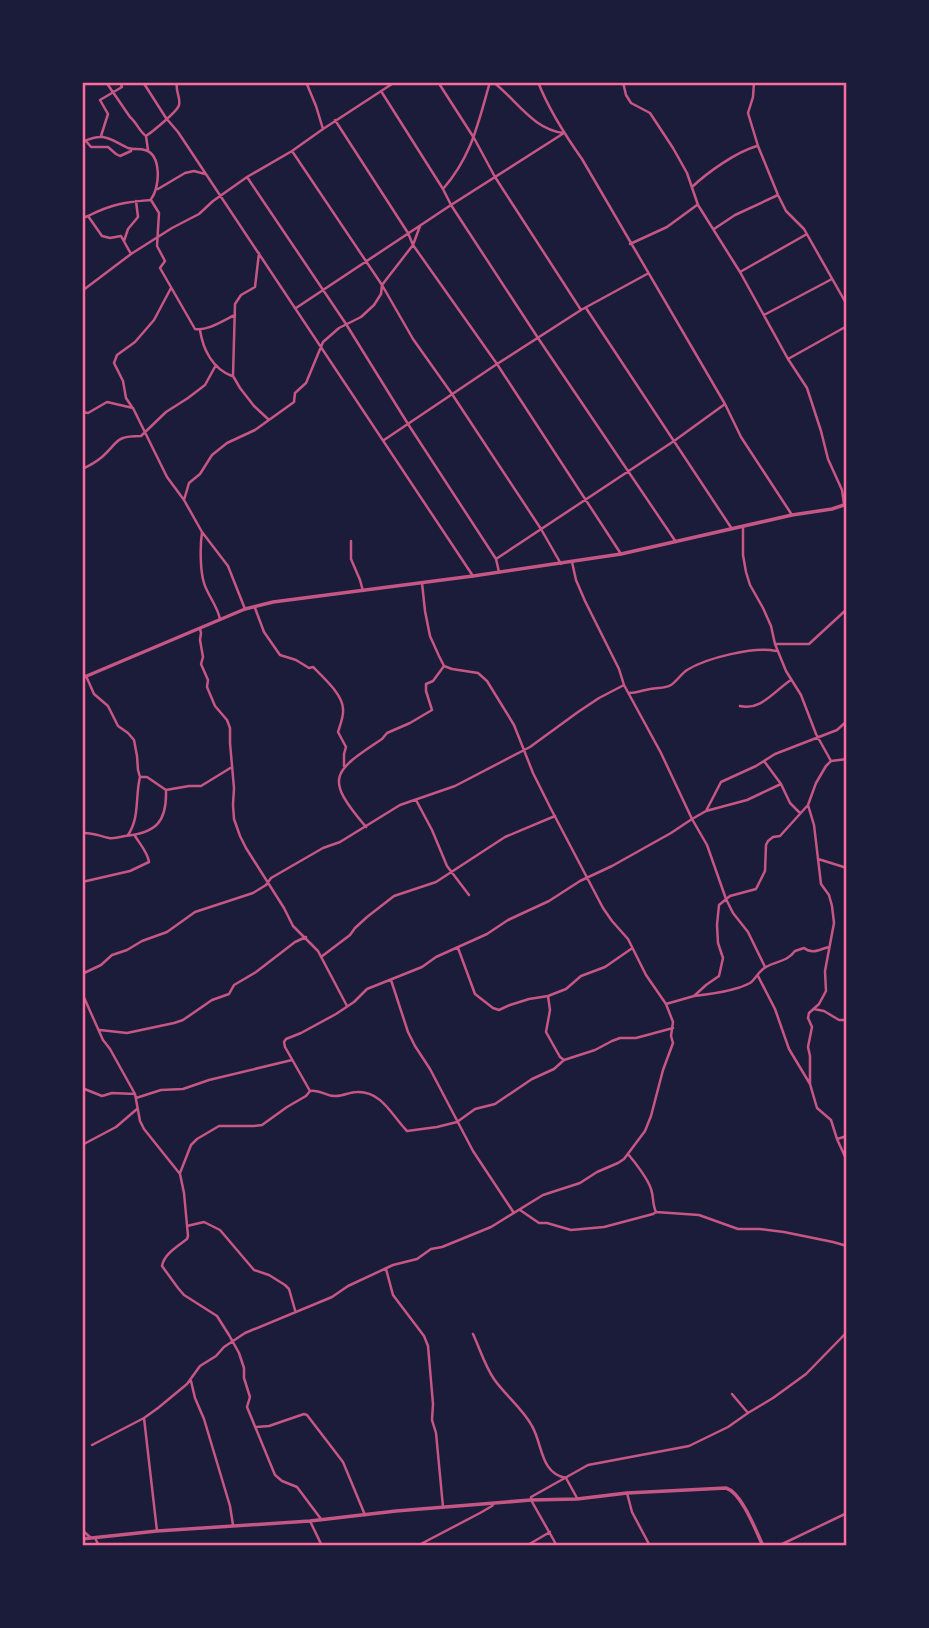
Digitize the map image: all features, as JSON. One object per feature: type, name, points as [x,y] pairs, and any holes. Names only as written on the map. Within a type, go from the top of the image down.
[{"type":"street","points":[[106,82],[145,136],[158,170],[157,189],[151,200]]},
{"type":"street","points":[[101,136],[108,114],[100,100],[122,87],[120,82]]},
{"type":"street","points":[[143,82],[474,576]]},
{"type":"street","points":[[145,136],[172,115],[179,105],[177,82]]},
{"type":"street","points":[[306,82],[323,129]]},
{"type":"street","points":[[82,290],[131,254],[172,228],[199,215],[220,195],[395,82]]},
{"type":"street","points":[[438,82],[495,177],[581,310]]},
{"type":"street","points":[[443,189],[464,161],[491,82],[502,89],[522,112],[553,132],[564,134]]},
{"type":"street","points":[[538,82],[564,134],[582,159],[725,404],[741,437],[792,515]]},
{"type":"street","points":[[127,836],[132,828],[138,804],[140,777],[134,740],[118,726],[108,706],[93,694],[84,677],[245,609],[273,602],[621,554],[846,505],[828,459],[807,388],[698,205],[687,173],[659,124],[650,113],[631,103],[623,82]]},
{"type":"street","points":[[754,82],[748,113],[778,195],[786,211],[807,234],[847,306]]},
{"type":"street","points":[[381,91],[451,205],[676,542]]},
{"type":"street","points":[[335,120],[408,233],[413,245],[497,364],[621,554]]},
{"type":"street","points":[[296,309],[408,233],[564,134]]},
{"type":"street","points":[[132,150],[120,156],[108,147],[91,147],[84,142],[101,136],[132,150],[149,152]]},
{"type":"street","points":[[692,187],[742,152],[758,146]]},
{"type":"street","points":[[292,151],[382,285],[413,339],[541,528],[561,564]]},
{"type":"street","points":[[157,189],[194,170],[205,173]]},
{"type":"street","points":[[247,177],[346,324],[496,559],[499,572]]},
{"type":"street","points":[[714,229],[735,215],[778,195]]},
{"type":"street","points":[[82,218],[122,202],[151,200]]},
{"type":"street","points":[[151,200],[159,213],[157,246],[165,261],[160,268],[187,319],[195,329],[200,330],[235,315]]},
{"type":"street","points":[[124,241],[128,229],[138,217],[136,201]]},
{"type":"street","points":[[631,244],[667,227],[698,205]]},
{"type":"street","points":[[88,216],[102,236],[121,236],[131,254]]},
{"type":"street","points":[[184,500],[189,483],[200,474],[212,455],[227,443],[255,430],[294,402],[295,393],[306,383],[324,342],[374,305],[381,294],[382,285],[413,245],[420,226]]},
{"type":"street","points":[[740,272],[807,234]]},
{"type":"street","points":[[260,253],[255,286],[241,295],[235,304],[233,376],[254,406],[268,419]]},
{"type":"street","points":[[384,440],[581,310],[647,274]]},
{"type":"street","points":[[764,315],[832,279]]},
{"type":"street","points":[[171,288],[154,320],[135,342],[117,355],[114,363],[123,381],[126,398],[167,477],[202,532],[228,566],[245,609]]},
{"type":"street","points":[[586,308],[732,529]]},
{"type":"street","points":[[788,359],[847,326]]},
{"type":"street","points":[[200,330],[204,347],[216,365],[233,376]]},
{"type":"street","points":[[82,469],[104,456],[114,443],[126,436],[141,436],[166,412],[205,385],[216,365]]},
{"type":"street","points":[[82,412],[88,413],[107,402],[133,408]]},
{"type":"street","points":[[496,559],[725,404]]},
{"type":"street","points":[[743,527],[746,572],[771,626],[777,651],[790,680],[797,687],[818,738],[831,761]]},
{"type":"street","points":[[202,532],[204,582],[220,619]]},
{"type":"street","points":[[351,541],[351,559],[363,591]]},
{"type":"street","points":[[572,562],[576,580],[619,669],[624,685],[707,845],[726,899],[738,921],[748,932],[765,967]]},
{"type":"street","points":[[92,1445],[144,1418],[191,1380],[200,1366],[245,1333],[332,1297],[348,1286],[399,1263],[417,1259],[431,1249],[491,1227],[550,1191],[580,1183],[618,1163],[645,1131],[651,1116],[673,1044],[673,1021],[666,1004],[628,939],[603,908],[555,817],[514,725],[482,676],[472,671],[444,666],[430,636],[422,583]]},
{"type":"street","points":[[255,607],[264,632],[280,655],[309,668],[313,667],[341,700],[344,711],[338,732],[346,747],[344,766],[338,783],[339,790],[347,805],[366,827]]},
{"type":"street","points":[[775,644],[810,644],[847,609]]},
{"type":"street","points":[[200,628],[203,657],[201,664],[208,680],[207,687],[215,706],[227,720],[230,729],[234,819],[246,848],[293,926],[314,945],[347,1006]]},
{"type":"street","points":[[629,694],[671,685],[688,670],[724,655],[754,649],[777,651]]},
{"type":"street","points":[[344,766],[387,733],[432,710],[425,691],[426,684],[433,681],[444,666]]},
{"type":"street","points":[[740,706],[748,708],[759,705],[790,680]]},
{"type":"street","points":[[82,974],[101,965],[112,955],[167,932],[195,912],[253,893],[271,878],[323,848],[340,842],[400,805],[455,786],[524,751],[599,698],[624,685]]},
{"type":"street","points":[[706,811],[721,782],[757,766],[775,754],[837,730],[847,721]]},
{"type":"street","points":[[694,996],[719,976],[721,970],[723,958],[718,943],[716,917],[719,905],[736,894],[756,889],[765,871],[768,841],[780,836],[808,805],[826,766],[831,761],[847,759]]},
{"type":"street","points":[[764,761],[782,784],[790,803],[800,813]]},
{"type":"street","points":[[140,777],[147,777],[166,790],[201,786],[232,767]]},
{"type":"street","points":[[310,1091],[285,1047],[285,1040],[315,1026],[378,983],[422,967],[436,957],[487,934],[706,811],[735,805],[782,784]]},
{"type":"street","points":[[82,833],[90,832],[111,839],[147,833],[164,815],[166,790]]},
{"type":"street","points":[[416,800],[442,856],[469,895]]},
{"type":"street","points":[[808,805],[814,825],[821,884],[829,895],[832,906],[833,930],[825,971],[825,991],[808,1018],[812,1027],[808,1046],[810,1084]]},
{"type":"street","points":[[321,957],[394,896],[436,882],[505,837],[555,817]]},
{"type":"street","points":[[82,882],[130,871],[149,862],[149,856],[135,836]]},
{"type":"street","points":[[818,859],[847,868]]},
{"type":"street","points":[[100,1030],[127,1033],[183,1020],[212,1000],[229,994],[234,985],[306,937]]},
{"type":"street","points":[[666,1004],[746,985],[765,967],[785,960],[795,951],[804,948],[817,952],[830,947]]},
{"type":"street","points":[[458,948],[475,995],[499,1010],[569,987],[581,976],[605,967],[632,948]]},
{"type":"street","points":[[758,975],[775,1009],[789,1049],[810,1084],[817,1108],[831,1120],[847,1161]]},
{"type":"street","points":[[391,980],[408,1032],[435,1077],[457,1122],[514,1213]]},
{"type":"street","points":[[82,993],[103,1040],[135,1096],[144,1129],[180,1174],[187,1239],[165,1258],[162,1266],[184,1295],[217,1316],[239,1353],[250,1397],[247,1407],[275,1475],[297,1487],[321,1519]]},
{"type":"street","points":[[548,996],[550,1010],[546,1032],[564,1060]]},
{"type":"street","points":[[814,1009],[824,1011],[839,1020],[847,1020]]},
{"type":"street","points":[[310,1091],[321,1091],[332,1097],[364,1092],[381,1099],[407,1131],[437,1127],[457,1122],[468,1113],[502,1100],[531,1079],[554,1069],[564,1060],[620,1038],[636,1038],[673,1028]]},
{"type":"street","points":[[82,1088],[102,1096],[112,1093],[135,1096],[161,1090],[183,1089],[292,1060]]},
{"type":"street","points":[[180,1174],[191,1145],[197,1139],[219,1126],[262,1125],[310,1091]]},
{"type":"street","points":[[82,1145],[116,1126],[137,1109]]},
{"type":"street","points":[[837,1139],[847,1136]]},
{"type":"street","points":[[628,1154],[651,1189],[656,1212]]},
{"type":"street","points":[[520,1209],[539,1223],[571,1230],[604,1227],[656,1212],[699,1215],[738,1229],[784,1232],[847,1246]]},
{"type":"street","points":[[187,1226],[204,1222],[220,1230],[254,1270],[285,1284],[295,1311]]},
{"type":"street","points":[[386,1269],[393,1295],[424,1336],[428,1346],[432,1420],[436,1433],[443,1507]]},
{"type":"street","points":[[530,1500],[537,1493],[588,1465],[689,1446],[736,1423],[806,1374],[847,1332]]},
{"type":"street","points":[[473,1334],[492,1376],[532,1424],[542,1455],[557,1476],[566,1478],[577,1499]]},
{"type":"street","points":[[191,1380],[230,1506],[233,1525]]},
{"type":"street","points":[[732,1394],[748,1413]]},
{"type":"street","points":[[256,1427],[307,1415],[343,1462],[365,1515]]},
{"type":"street","points":[[144,1418],[157,1531]]},
{"type":"street","points":[[82,1539],[530,1500],[726,1488],[733,1490],[742,1502],[763,1546]]},
{"type":"street","points":[[627,1493],[632,1512],[650,1546]]},
{"type":"street","points":[[530,1500],[557,1546]]},
{"type":"street","points":[[417,1546],[494,1503]]},
{"type":"street","points":[[778,1546],[847,1513]]},
{"type":"street","points":[[310,1521],[322,1546]]},
{"type":"street","points":[[82,1530],[99,1546]]},
{"type":"street","points":[[526,1546],[550,1532]]}]
